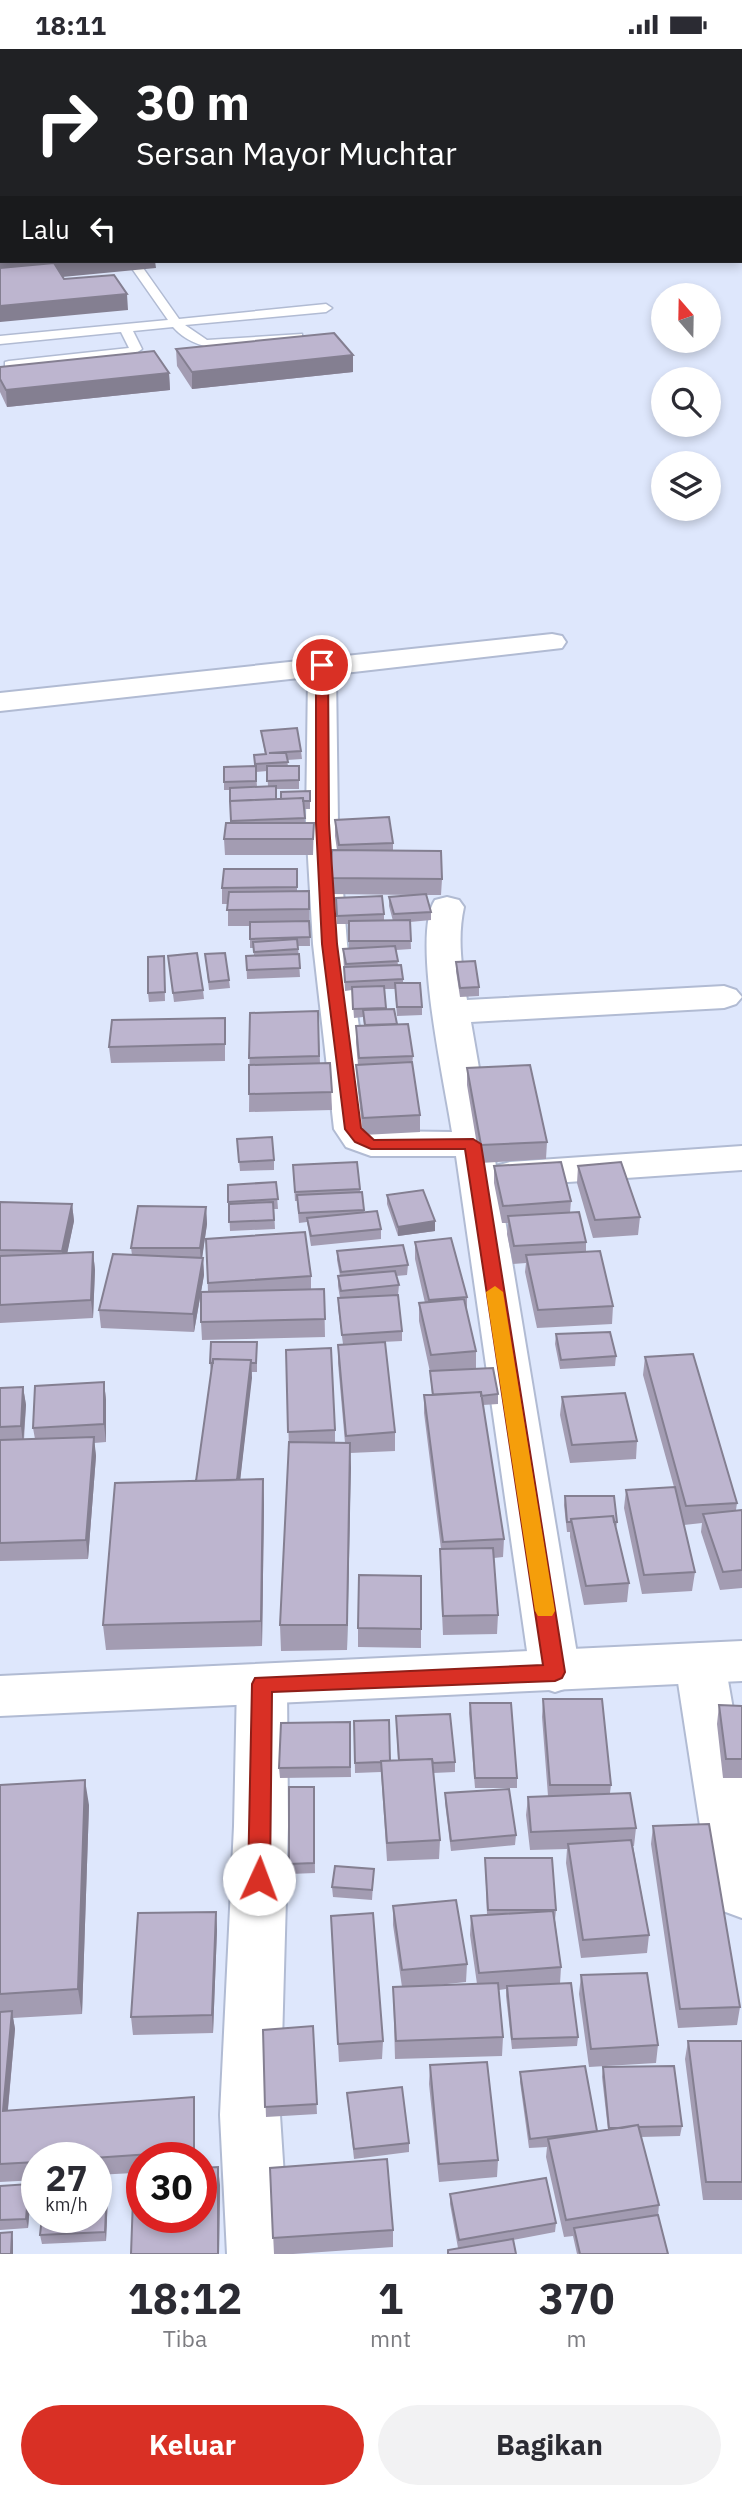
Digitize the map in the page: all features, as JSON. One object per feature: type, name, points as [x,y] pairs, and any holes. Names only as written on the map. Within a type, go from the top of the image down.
[{"type":"street","points":[[0,702],[552,642]]},
{"type":"street","points":[[322,665],[322,823],[330,944],[353,1129],[360,1139],[371,1145],[475,1160],[742,1158]]},
{"type":"street","points":[[447,907],[443,925],[444,966],[555,1672]]},
{"type":"street","points":[[451,1012],[724,997]]},
{"type":"street","points":[[0,1696],[555,1672],[721,1662],[732,1858],[742,1894]]},
{"type":"street","points":[[258,2254],[250,2115],[261,1826],[262,1684]]},
{"type":"lane","points":[[139,270],[177,323],[196,341],[210,344],[298,337]]},
{"type":"lane","points":[[0,340],[326,308]]},
{"type":"lane","points":[[9,365],[128,354],[136,349],[125,328]]},
{"type":"building","points":[[54,263],[64,279],[114,275],[127,294],[0,306],[0,268]]},
{"type":"building","points":[[334,333],[353,355],[192,372],[176,349]]},
{"type":"building","points":[[154,351],[169,373],[6,390],[0,379],[0,367]]},
{"type":"building","points":[[297,728],[301,751],[269,753],[286,753],[288,762],[255,764],[254,755],[266,754],[261,731]]},
{"type":"building","points":[[256,766],[256,781],[224,782],[224,767]]},
{"type":"building","points":[[267,766],[299,766],[299,780],[267,781]]},
{"type":"building","points":[[276,786],[276,799],[230,801],[230,788]]},
{"type":"building","points":[[310,791],[310,801],[303,801],[303,798],[281,799],[281,792]]},
{"type":"building","points":[[303,798],[305,818],[231,821],[230,801]]},
{"type":"building","points":[[389,817],[393,843],[339,845],[335,820]]},
{"type":"building","points":[[226,823],[314,823],[313,839],[224,839]]},
{"type":"building","points":[[332,850],[441,851],[442,879],[330,878]]},
{"type":"building","points":[[224,869],[297,869],[297,887],[222,888]]},
{"type":"building","points":[[309,891],[309,909],[227,910],[229,892]]},
{"type":"building","points":[[426,894],[431,912],[394,914],[389,897]]},
{"type":"building","points":[[382,896],[384,914],[337,916],[336,898]]},
{"type":"building","points":[[410,920],[411,941],[349,941],[349,921]]},
{"type":"building","points":[[309,921],[310,937],[250,939],[250,922]]},
{"type":"building","points":[[297,939],[298,949],[254,952],[253,942]]},
{"type":"building","points":[[395,946],[398,961],[346,964],[343,949]]},
{"type":"building","points":[[197,953],[203,990],[173,993],[168,956]]},
{"type":"building","points":[[225,953],[229,980],[209,982],[205,954]]},
{"type":"building","points":[[299,954],[300,968],[247,970],[246,956]]},
{"type":"building","points":[[164,956],[165,992],[148,993],[148,957]]},
{"type":"building","points":[[475,961],[479,987],[460,988],[456,962]]},
{"type":"building","points":[[401,965],[403,979],[345,982],[344,967]]},
{"type":"building","points":[[395,983],[420,983],[422,1007],[397,1007]]},
{"type":"building","points":[[384,986],[386,1008],[353,1009],[352,987]]},
{"type":"building","points":[[394,1009],[397,1024],[365,1025],[363,1010]]},
{"type":"building","points":[[318,1011],[319,1056],[249,1058],[250,1013]]},
{"type":"building","points":[[225,1018],[225,1044],[109,1047],[112,1020]]},
{"type":"building","points":[[408,1024],[413,1056],[359,1058],[356,1026]]},
{"type":"building","points":[[412,1062],[420,1115],[363,1118],[356,1065]]},
{"type":"building","points":[[330,1063],[332,1092],[249,1094],[249,1065]]},
{"type":"building","points":[[530,1065],[547,1142],[481,1145],[467,1068]]},
{"type":"building","points":[[272,1137],[274,1160],[239,1162],[237,1139]]},
{"type":"building","points":[[357,1162],[360,1189],[295,1192],[293,1165]]},
{"type":"building","points":[[561,1162],[571,1201],[503,1206],[494,1166]]},
{"type":"building","points":[[621,1162],[640,1217],[595,1220],[578,1166]]},
{"type":"building","points":[[276,1182],[278,1199],[228,1202],[228,1185]]},
{"type":"building","points":[[423,1190],[435,1221],[398,1227],[387,1195]]},
{"type":"building","points":[[362,1192],[364,1210],[299,1213],[297,1195]]},
{"type":"building","points":[[0,1202],[72,1204],[62,1251],[0,1250]]},
{"type":"building","points":[[273,1202],[274,1220],[229,1222],[229,1204]]},
{"type":"building","points":[[138,1206],[206,1207],[200,1248],[131,1248]]},
{"type":"building","points":[[377,1211],[381,1229],[311,1236],[307,1218]]},
{"type":"building","points":[[579,1212],[586,1242],[514,1246],[508,1216]]},
{"type":"building","points":[[305,1232],[311,1276],[208,1283],[206,1239]]},
{"type":"building","points":[[451,1238],[467,1297],[429,1300],[415,1242]]},
{"type":"building","points":[[403,1245],[408,1265],[341,1272],[337,1251]]},
{"type":"building","points":[[600,1251],[613,1306],[538,1310],[526,1255]]},
{"type":"building","points":[[93,1252],[91,1300],[0,1305],[0,1256]]},
{"type":"building","points":[[113,1254],[203,1258],[193,1314],[99,1310]]},
{"type":"building","points":[[395,1271],[399,1285],[341,1291],[338,1276]]},
{"type":"building","points":[[324,1289],[325,1319],[201,1322],[201,1292]]},
{"type":"building","points":[[398,1295],[402,1331],[342,1335],[338,1298]]},
{"type":"building","points":[[464,1299],[476,1351],[431,1355],[419,1303]]},
{"type":"building","points":[[610,1332],[616,1356],[561,1360],[556,1334]]},
{"type":"building","points":[[211,1342],[257,1342],[256,1363],[251,1363],[251,1360],[213,1359],[213,1363],[210,1363]]},
{"type":"building","points":[[385,1342],[395,1432],[346,1436],[338,1345]]},
{"type":"building","points":[[331,1348],[335,1430],[288,1432],[286,1350]]},
{"type":"building","points":[[693,1354],[737,1503],[686,1506],[645,1357]]},
{"type":"building","points":[[213,1359],[251,1360],[237,1480],[196,1481]]},
{"type":"building","points":[[493,1368],[498,1394],[481,1396],[481,1392],[433,1395],[430,1371]]},
{"type":"building","points":[[104,1382],[104,1424],[33,1428],[35,1386]]},
{"type":"building","points":[[23,1387],[21,1426],[0,1427],[0,1388]]},
{"type":"building","points":[[481,1392],[504,1539],[443,1542],[424,1395]]},
{"type":"building","points":[[625,1393],[637,1441],[572,1445],[562,1397]]},
{"type":"building","points":[[94,1437],[86,1540],[0,1543],[0,1440]]},
{"type":"building","points":[[289,1442],[350,1443],[347,1625],[280,1625]]},
{"type":"building","points":[[263,1479],[261,1621],[103,1625],[115,1483]]},
{"type":"building","points":[[675,1487],[695,1572],[644,1575],[626,1490]]},
{"type":"building","points":[[565,1496],[614,1496],[617,1522],[614,1522],[613,1516],[571,1519],[571,1522],[567,1522]]},
{"type":"building","points":[[742,1510],[742,1570],[723,1572],[703,1514]]},
{"type":"building","points":[[613,1516],[629,1583],[586,1586],[571,1519]]},
{"type":"building","points":[[493,1548],[498,1615],[443,1616],[440,1549]]},
{"type":"building","points":[[359,1575],[421,1576],[421,1629],[358,1628]]},
{"type":"building","points":[[543,1699],[602,1699],[611,1785],[550,1785]]},
{"type":"building","points":[[470,1703],[511,1703],[517,1778],[475,1778]]},
{"type":"building","points":[[719,1705],[742,1706],[742,1759],[726,1759]]},
{"type":"building","points":[[450,1714],[455,1762],[433,1763],[432,1759],[399,1760],[396,1716]]},
{"type":"building","points":[[389,1720],[390,1761],[355,1763],[354,1721]]},
{"type":"building","points":[[350,1722],[350,1767],[279,1768],[281,1723]]},
{"type":"building","points":[[432,1759],[440,1840],[387,1843],[381,1761]]},
{"type":"building","points":[[85,1780],[78,1989],[0,1994],[0,1785]]},
{"type":"building","points":[[289,1787],[314,1787],[314,1863],[289,1864]]},
{"type":"building","points":[[509,1789],[516,1835],[451,1841],[445,1793]]},
{"type":"building","points":[[630,1793],[636,1828],[531,1832],[528,1797]]},
{"type":"building","points":[[709,1824],[740,2007],[680,2009],[653,1826]]},
{"type":"building","points":[[631,1840],[649,1935],[583,1940],[568,1844]]},
{"type":"building","points":[[485,1858],[552,1858],[556,1910],[488,1910]]},
{"type":"building","points":[[335,1866],[374,1869],[372,1890],[332,1887]]},
{"type":"building","points":[[456,1900],[467,1964],[402,1970],[393,1906]]},
{"type":"building","points":[[553,1911],[561,1967],[479,1973],[471,1916]]},
{"type":"building","points":[[216,1912],[212,2015],[131,2017],[138,1913]]},
{"type":"building","points":[[373,1913],[383,2041],[338,2044],[331,1916]]},
{"type":"building","points":[[647,1973],[658,2045],[591,2049],[581,1975]]},
{"type":"building","points":[[498,1983],[503,2037],[396,2041],[393,1987]]},
{"type":"building","points":[[571,1983],[578,2037],[512,2039],[507,1986]]},
{"type":"building","points":[[12,2011],[3,2111],[194,2097],[194,2142],[126,2142],[126,2156],[112,2157],[112,2142],[21,2142],[21,2163],[0,2164],[0,2012]]},
{"type":"building","points":[[313,2026],[317,2104],[265,2107],[263,2030]]},
{"type":"building","points":[[688,2041],[742,2041],[742,2182],[706,2182]]},
{"type":"building","points":[[487,2062],[498,2160],[439,2164],[430,2065]]},
{"type":"building","points":[[585,2066],[597,2131],[530,2139],[520,2072]]},
{"type":"building","points":[[674,2066],[682,2126],[638,2125],[609,2128],[603,2067]]},
{"type":"building","points":[[402,2087],[409,2143],[354,2149],[347,2093]]},
{"type":"building","points":[[638,2125],[659,2205],[566,2220],[548,2139]]},
{"type":"building","points":[[387,2159],[393,2230],[273,2238],[270,2168]]},
{"type":"building","points":[[217,2167],[218,2254],[131,2254],[132,2233],[217,2233]]},
{"type":"building","points":[[546,2178],[556,2223],[459,2240],[450,2194]]},
{"type":"building","points":[[21,2185],[21,2219],[0,2220],[0,2186]]},
{"type":"building","points":[[658,2215],[668,2254],[580,2254],[574,2228]]},
{"type":"building","points":[[12,2232],[11,2254],[0,2254],[0,2233]]},
{"type":"building","points":[[40,2233],[83,2233],[40,2235]]},
{"type":"building","points":[[513,2239],[516,2254],[448,2254],[448,2250]]},
{"type":"slow traffic","points":[[495,1292],[545,1611]]},
{"type":"route","points":[[259,1879],[262,1684],[555,1672],[473,1144],[371,1145],[360,1139],[353,1129],[330,944],[322,823],[322,665]]}]
